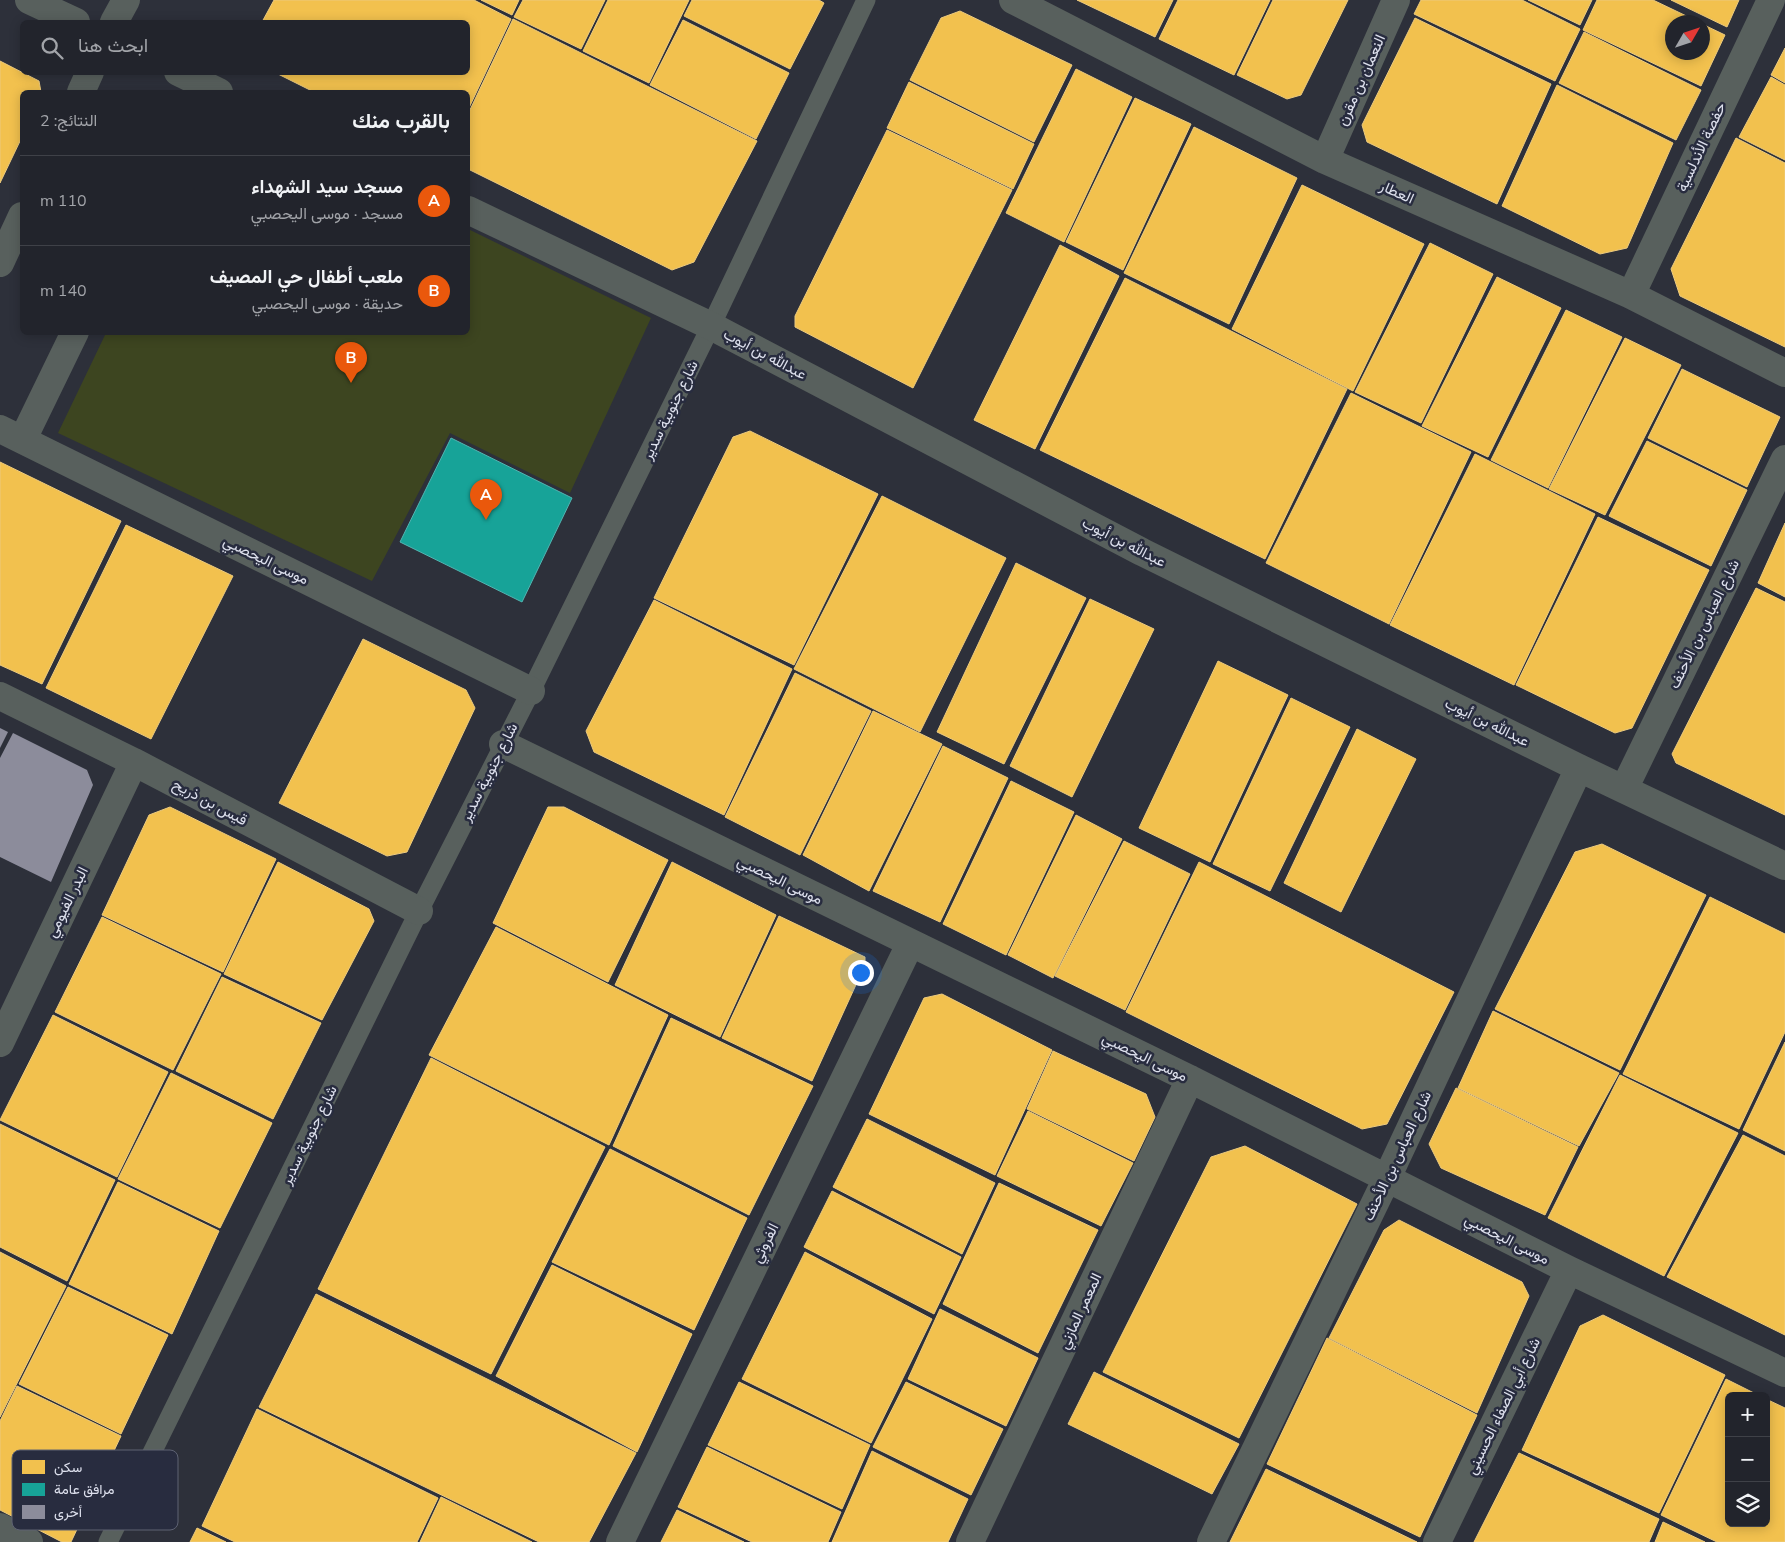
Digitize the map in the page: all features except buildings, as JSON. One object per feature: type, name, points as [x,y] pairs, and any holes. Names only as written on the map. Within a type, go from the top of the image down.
[{"type":"street","points":[[29,0],[72,20]]},
{"type":"street","points":[[115,20],[126,0]]},
{"type":"street","name":"العطار","points":[[1013,0],[1325,160],[1631,295],[1785,373]]},
{"type":"street","name":"النعمان بن مقرن","points":[[1325,160],[1396,0]]},
{"type":"street","name":"حفصة الأندلسية","points":[[1631,295],[1771,0]]},
{"type":"street","points":[[82,90],[89,75]]},
{"type":"street","name":"عبدالله بن أيوب","points":[[470,211],[712,326],[1142,552],[1579,768],[1785,866]]},
{"type":"street","points":[[0,263],[20,220]]},
{"type":"street","points":[[11,434],[73,335]]},
{"type":"street","name":"موسى اليحصبي","points":[[11,434],[531,691]]},
{"type":"street","name":"شارع العباس بن الأحنف","points":[[1624,789],[1785,459]]},
{"type":"street","name":"قيس بن ذريح","points":[[0,696],[134,762],[419,911]]},
{"type":"street","name":"موسى اليحصبي","points":[[503,744],[1190,1079],[1569,1270],[1785,1373]]},
{"type":"street","name":"البدر الفيومي","points":[[0,1043],[134,762]]},
{"type":"street","name":"شارع العباس بن الأحنف","points":[[1211,1542],[1387,1178],[1579,768]]},
{"type":"street","name":"الفروثي","points":[[620,1542],[910,944]]},
{"type":"street","name":"المعمر المازني","points":[[970,1542],[1190,1079]]},
{"type":"street","name":"شارع أبي الصفاء الحسيني","points":[[1438,1542],[1569,1270]]},
{"type":"street","points":[[0,1528],[29,1542]]},
{"type":"lane","name":"شارع جنوبية سدير","points":[[153,1450],[419,911],[531,691],[712,326],[866,0]]},
{"type":"lane","name":"شارع جنوبية سدير","points":[[108,1542],[114,1530]]},
{"type":"green space","points":[[470,230],[651,318],[570,493],[450,433],[372,581],[58,433],[105,335],[470,335]]},
{"type":"place","name":"ملعب أطفال حي المصيف","points":[[351,383]]},
{"type":"place","name":"مسجد سيد الشهداء","points":[[486,520]]}]
